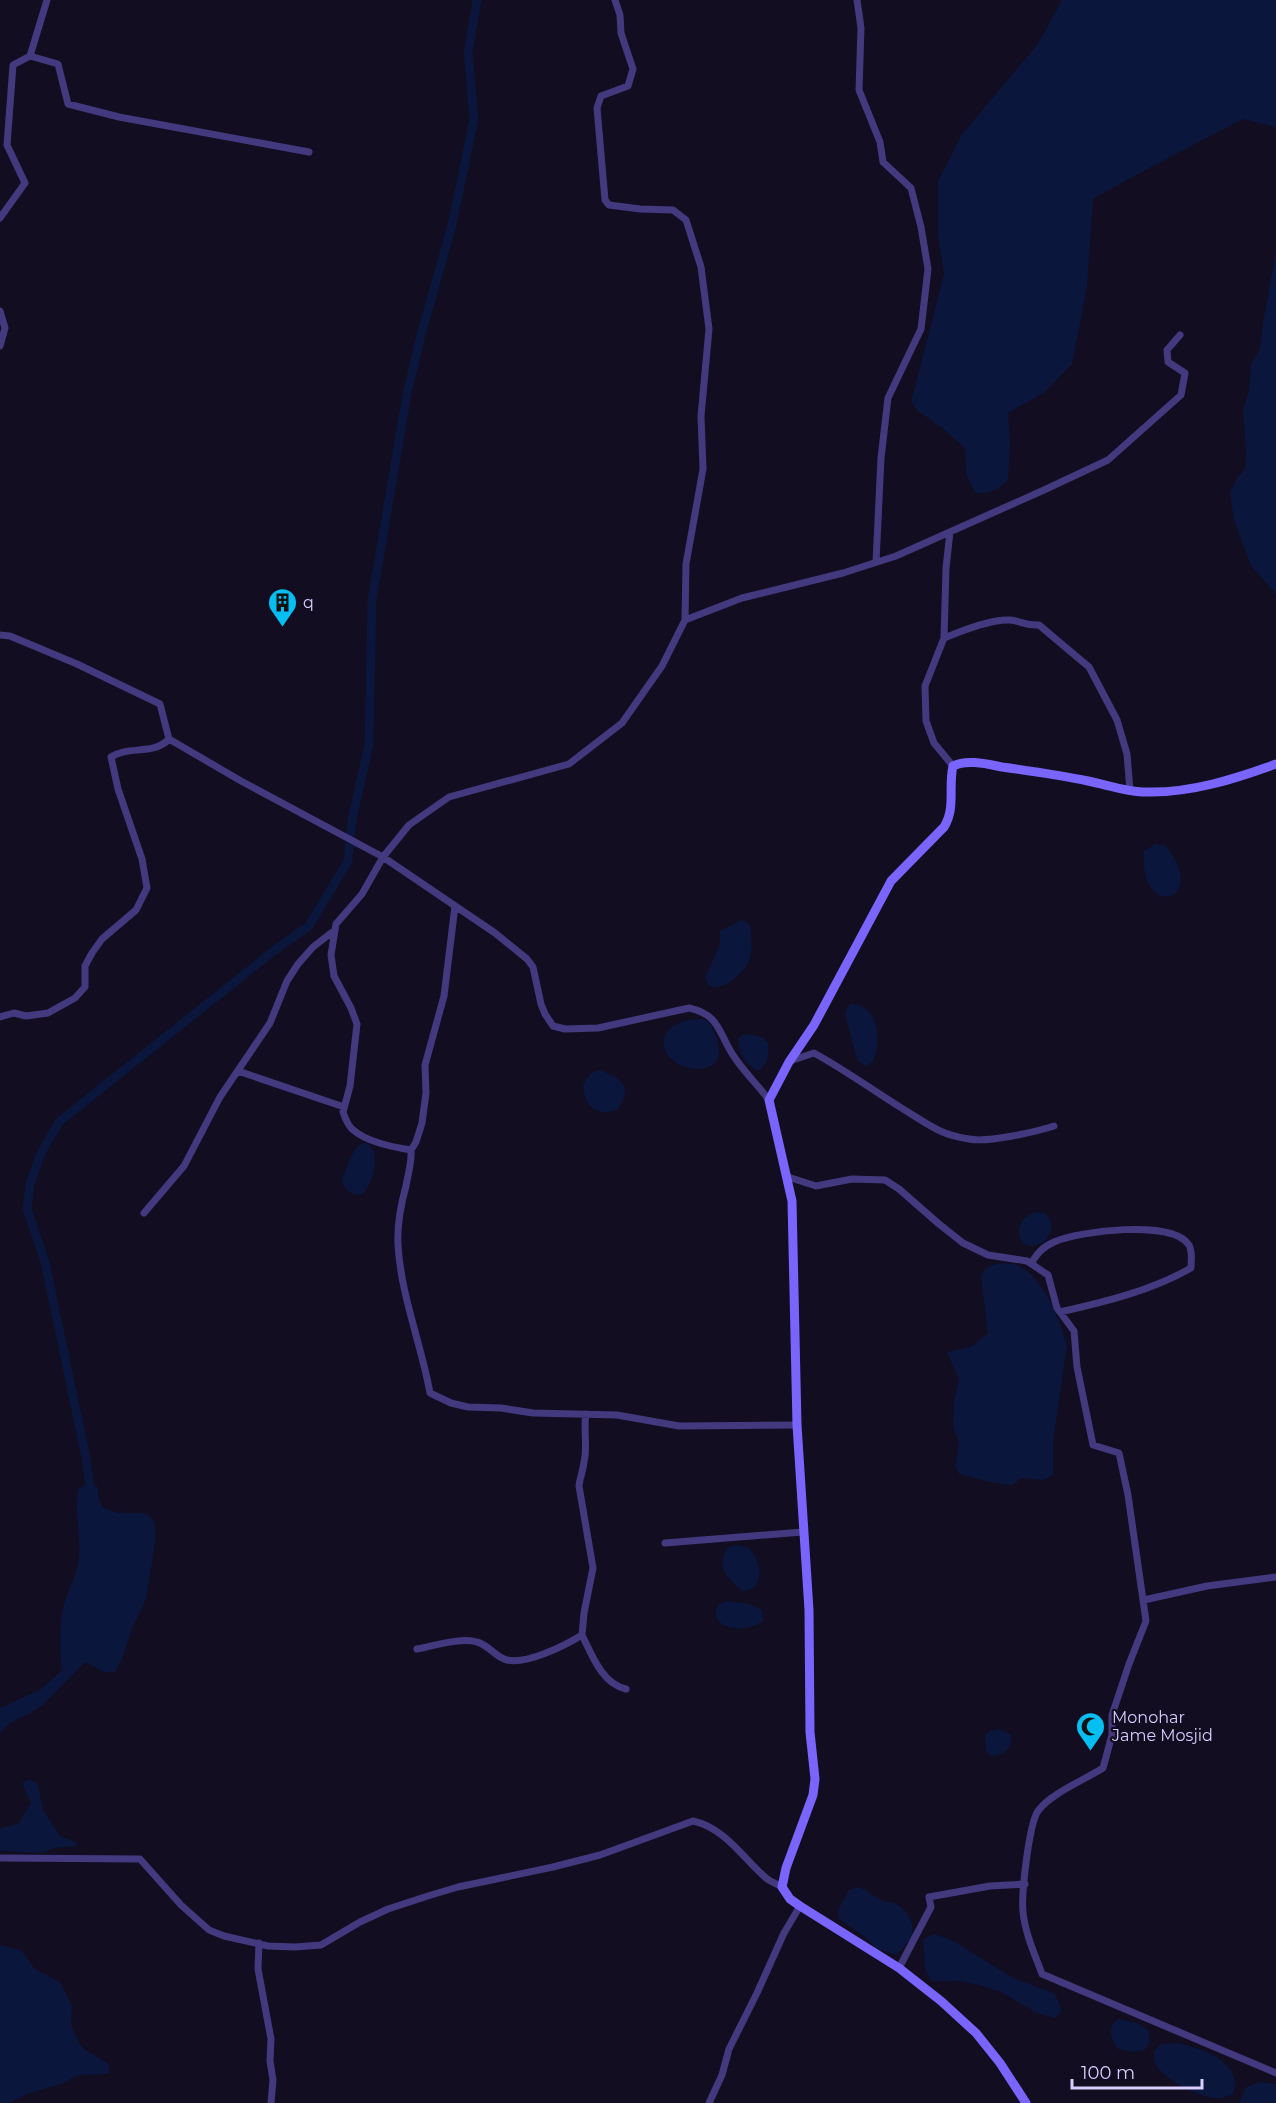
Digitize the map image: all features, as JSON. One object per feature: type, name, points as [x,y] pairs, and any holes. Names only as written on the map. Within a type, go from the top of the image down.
[{"type":"street","points":[[30,56],[47,0]]},
{"type":"street","points":[[411,1150],[397,1148],[364,1137],[350,1128],[343,1112],[350,1086],[357,1024],[334,976],[331,955],[336,924],[362,894],[383,857],[410,825],[449,797],[569,764],[622,723],[662,666],[685,620],[686,564],[703,469],[701,416],[709,329],[706,298],[701,267],[686,220],[673,210],[609,205],[605,200],[597,108],[601,96],[628,86],[633,69],[621,33],[620,15],[615,0]]},
{"type":"street","points":[[857,0],[861,28],[859,90],[880,142],[883,162],[911,188],[928,269],[921,329],[888,398],[881,458],[876,562]]},
{"type":"street","points":[[0,218],[25,183],[7,145],[13,65],[30,56],[58,64],[68,104],[119,117],[309,152]]},
{"type":"street","points":[[0,311],[4,328],[0,346]]},
{"type":"street","points":[[685,620],[742,598],[843,573],[896,556],[1108,460],[1181,395],[1185,373],[1168,362],[1167,350],[1180,335]]},
{"type":"street","points":[[770,1100],[789,1062],[814,1025],[891,881],[949,820],[953,766],[934,742],[926,721],[925,686],[944,638],[946,568],[950,532]]},
{"type":"street","points":[[944,638],[997,621],[1011,620],[1028,626],[1038,625],[1051,634],[1089,668],[1117,720],[1127,754],[1130,791]]},
{"type":"street","points":[[0,634],[77,664],[160,704],[169,739],[241,781],[383,857],[495,933],[527,959],[532,967],[545,1014],[553,1026],[565,1029],[598,1028],[682,1009],[703,1011],[713,1019],[732,1054],[770,1100],[792,1202],[796,1425],[809,1610],[810,1732],[815,1779],[813,1795],[786,1868],[782,1887]]},
{"type":"street","points":[[0,1017],[14,1013],[26,1016],[48,1013],[75,998],[85,987],[85,966],[92,952],[102,939],[136,910],[147,888],[142,859],[118,789],[111,757],[119,752],[155,749],[169,739]]},
{"type":"street","points":[[953,766],[979,763],[1088,781],[1130,791],[1149,792],[1196,788],[1239,778],[1276,764]]},
{"type":"street","points":[[456,906],[444,996],[425,1065],[426,1093],[422,1123],[417,1142],[411,1150],[412,1158],[402,1200],[398,1242],[400,1269],[430,1393],[451,1403],[468,1407],[501,1408],[534,1413],[617,1415],[679,1426],[796,1425]]},
{"type":"street","points":[[144,1213],[184,1166],[220,1097],[270,1023],[287,981],[298,964],[313,947],[335,930]]},
{"type":"street","points":[[789,1062],[814,1053],[928,1126],[971,1140],[1021,1134],[1054,1126]]},
{"type":"street","points":[[238,1071],[344,1107]]},
{"type":"street","points":[[788,1177],[816,1186],[852,1179],[885,1180],[963,1243],[988,1255],[1027,1261],[1048,1275],[1060,1312],[1074,1331],[1077,1367],[1093,1445],[1119,1453],[1128,1495],[1146,1621],[1112,1715],[1112,1735],[1103,1768],[1051,1798],[1036,1813],[1028,1846],[1023,1912],[1042,1974],[1276,2073]]},
{"type":"street","points":[[1031,1264],[1043,1248],[1055,1241],[1075,1236],[1142,1229],[1172,1233],[1188,1243],[1192,1254],[1191,1268],[1171,1280],[1060,1312]]},
{"type":"street","points":[[586,1414],[585,1462],[579,1486],[593,1568],[582,1635],[605,1677],[626,1689]]},
{"type":"street","points":[[665,1543],[802,1532]]},
{"type":"street","points":[[1144,1600],[1207,1586],[1276,1577]]},
{"type":"street","points":[[417,1649],[456,1642],[477,1642],[505,1660],[518,1661],[554,1650],[582,1635]]},
{"type":"street","points":[[0,1858],[140,1859],[181,1905],[209,1930],[224,1936],[258,1943],[295,1947],[321,1945],[360,1922],[388,1909],[458,1887],[554,1868],[600,1855],[693,1821],[706,1824],[722,1835],[767,1879],[782,1887],[790,1899],[899,1968],[941,2001],[976,2032],[1026,2103]]},
{"type":"street","points":[[899,1968],[931,1907],[929,1897],[990,1886],[1025,1884]]},
{"type":"street","points":[[709,2103],[722,2075],[729,2049],[784,1933],[800,1906]]},
{"type":"street","points":[[258,1943],[258,1969],[271,2039],[270,2061],[273,2080],[271,2103]]},
{"type":"water","points":[[1062,0],[1276,0],[1276,127],[1243,119],[1093,199],[1087,287],[1072,364],[1044,393],[1008,413],[1010,443],[1008,480],[993,491],[975,493],[966,474],[965,448],[918,411],[911,402],[944,274],[938,236],[938,181],[962,134],[1037,45]]},
{"type":"water","points":[[1276,251],[1276,594],[1251,566],[1234,520],[1230,492],[1245,469],[1243,410],[1249,390],[1251,364],[1260,349]]},
{"type":"water","points":[[1155,844],[1166,846],[1178,865],[1181,881],[1177,891],[1170,896],[1160,895],[1151,888],[1145,873],[1144,851]]},
{"type":"water","points":[[742,920],[750,925],[752,949],[748,963],[740,974],[727,984],[714,987],[708,984],[705,978],[720,944],[720,931]]},
{"type":"water","points":[[851,1004],[868,1011],[876,1026],[876,1054],[873,1062],[865,1066],[857,1060],[845,1014]]},
{"type":"water","points":[[702,1019],[709,1022],[718,1045],[717,1059],[709,1067],[696,1069],[670,1058],[664,1047],[669,1030],[686,1021]]},
{"type":"water","points":[[747,1034],[762,1037],[768,1043],[766,1062],[758,1071],[746,1062],[741,1054],[738,1039]]},
{"type":"water","points":[[600,1070],[620,1080],[623,1084],[625,1095],[617,1110],[597,1111],[588,1104],[583,1084],[591,1073]]},
{"type":"water","points":[[362,1143],[368,1143],[372,1149],[375,1165],[366,1190],[362,1194],[355,1195],[346,1189],[342,1179],[352,1156]]},
{"type":"water","points":[[1045,1213],[1051,1221],[1052,1231],[1043,1243],[1031,1246],[1023,1244],[1019,1233],[1020,1224],[1030,1214]]},
{"type":"water","points":[[1001,1263],[1019,1266],[1028,1272],[1044,1290],[1056,1313],[1067,1346],[1053,1442],[1053,1475],[1043,1480],[1021,1478],[1013,1485],[994,1483],[959,1474],[955,1466],[959,1443],[953,1427],[954,1400],[959,1380],[947,1352],[971,1347],[988,1333],[981,1279],[987,1268]]},
{"type":"water","points":[[89,1483],[98,1487],[102,1507],[118,1513],[142,1513],[150,1516],[155,1523],[156,1538],[146,1599],[115,1672],[104,1672],[85,1662],[44,1704],[10,1723],[0,1733],[0,1708],[41,1689],[62,1670],[60,1644],[62,1618],[79,1557],[77,1497],[79,1488]]},
{"type":"water","points":[[737,1545],[747,1547],[752,1551],[760,1572],[756,1585],[742,1591],[727,1576],[722,1566],[728,1547]]},
{"type":"water","points":[[727,1601],[750,1604],[762,1610],[763,1620],[749,1627],[731,1628],[723,1625],[716,1614],[718,1605]]},
{"type":"water","points":[[999,1729],[1011,1735],[1009,1748],[1004,1753],[991,1756],[986,1751],[985,1735]]},
{"type":"water","points":[[30,1779],[38,1784],[43,1810],[60,1836],[76,1842],[77,1846],[54,1848],[43,1853],[0,1851],[0,1828],[18,1824],[31,1803],[22,1783]]},
{"type":"water","points":[[856,1887],[864,1889],[882,1901],[896,1904],[908,1914],[913,1936],[897,1955],[877,1949],[864,1936],[839,1919],[838,1910],[849,1890]]},
{"type":"water","points":[[934,1934],[952,1940],[1013,1978],[1054,1993],[1061,2012],[1055,2018],[1037,2013],[1001,1992],[980,1985],[959,1981],[931,1981],[925,1969],[923,1939]]},
{"type":"water","points":[[0,1945],[21,1950],[35,1969],[60,1982],[72,2006],[71,2024],[80,2045],[106,2062],[109,2066],[109,2074],[79,2075],[9,2103],[0,2103]]},
{"type":"water","points":[[1118,2019],[1137,2023],[1148,2030],[1150,2042],[1145,2050],[1132,2052],[1118,2049],[1113,2041],[1111,2029]]},
{"type":"water","points":[[1177,2043],[1197,2048],[1218,2058],[1226,2065],[1235,2083],[1233,2094],[1219,2098],[1207,2097],[1189,2090],[1163,2073],[1154,2061],[1154,2051],[1161,2044]]},
{"type":"water","points":[[1260,2082],[1276,2084],[1276,2103],[1239,2103],[1246,2087]]},
{"type":"waterway","points":[[91,1495],[86,1458],[45,1262],[27,1209],[30,1184],[41,1153],[59,1122],[276,949],[309,926],[348,861],[352,820],[369,744],[372,600],[407,394],[452,225],[474,119],[468,53],[477,0]]},
{"type":"place","name":"q","points":[[282,628]]},
{"type":"place","name":"Monohar Jame Mosjid","points":[[1091,1752]]}]
